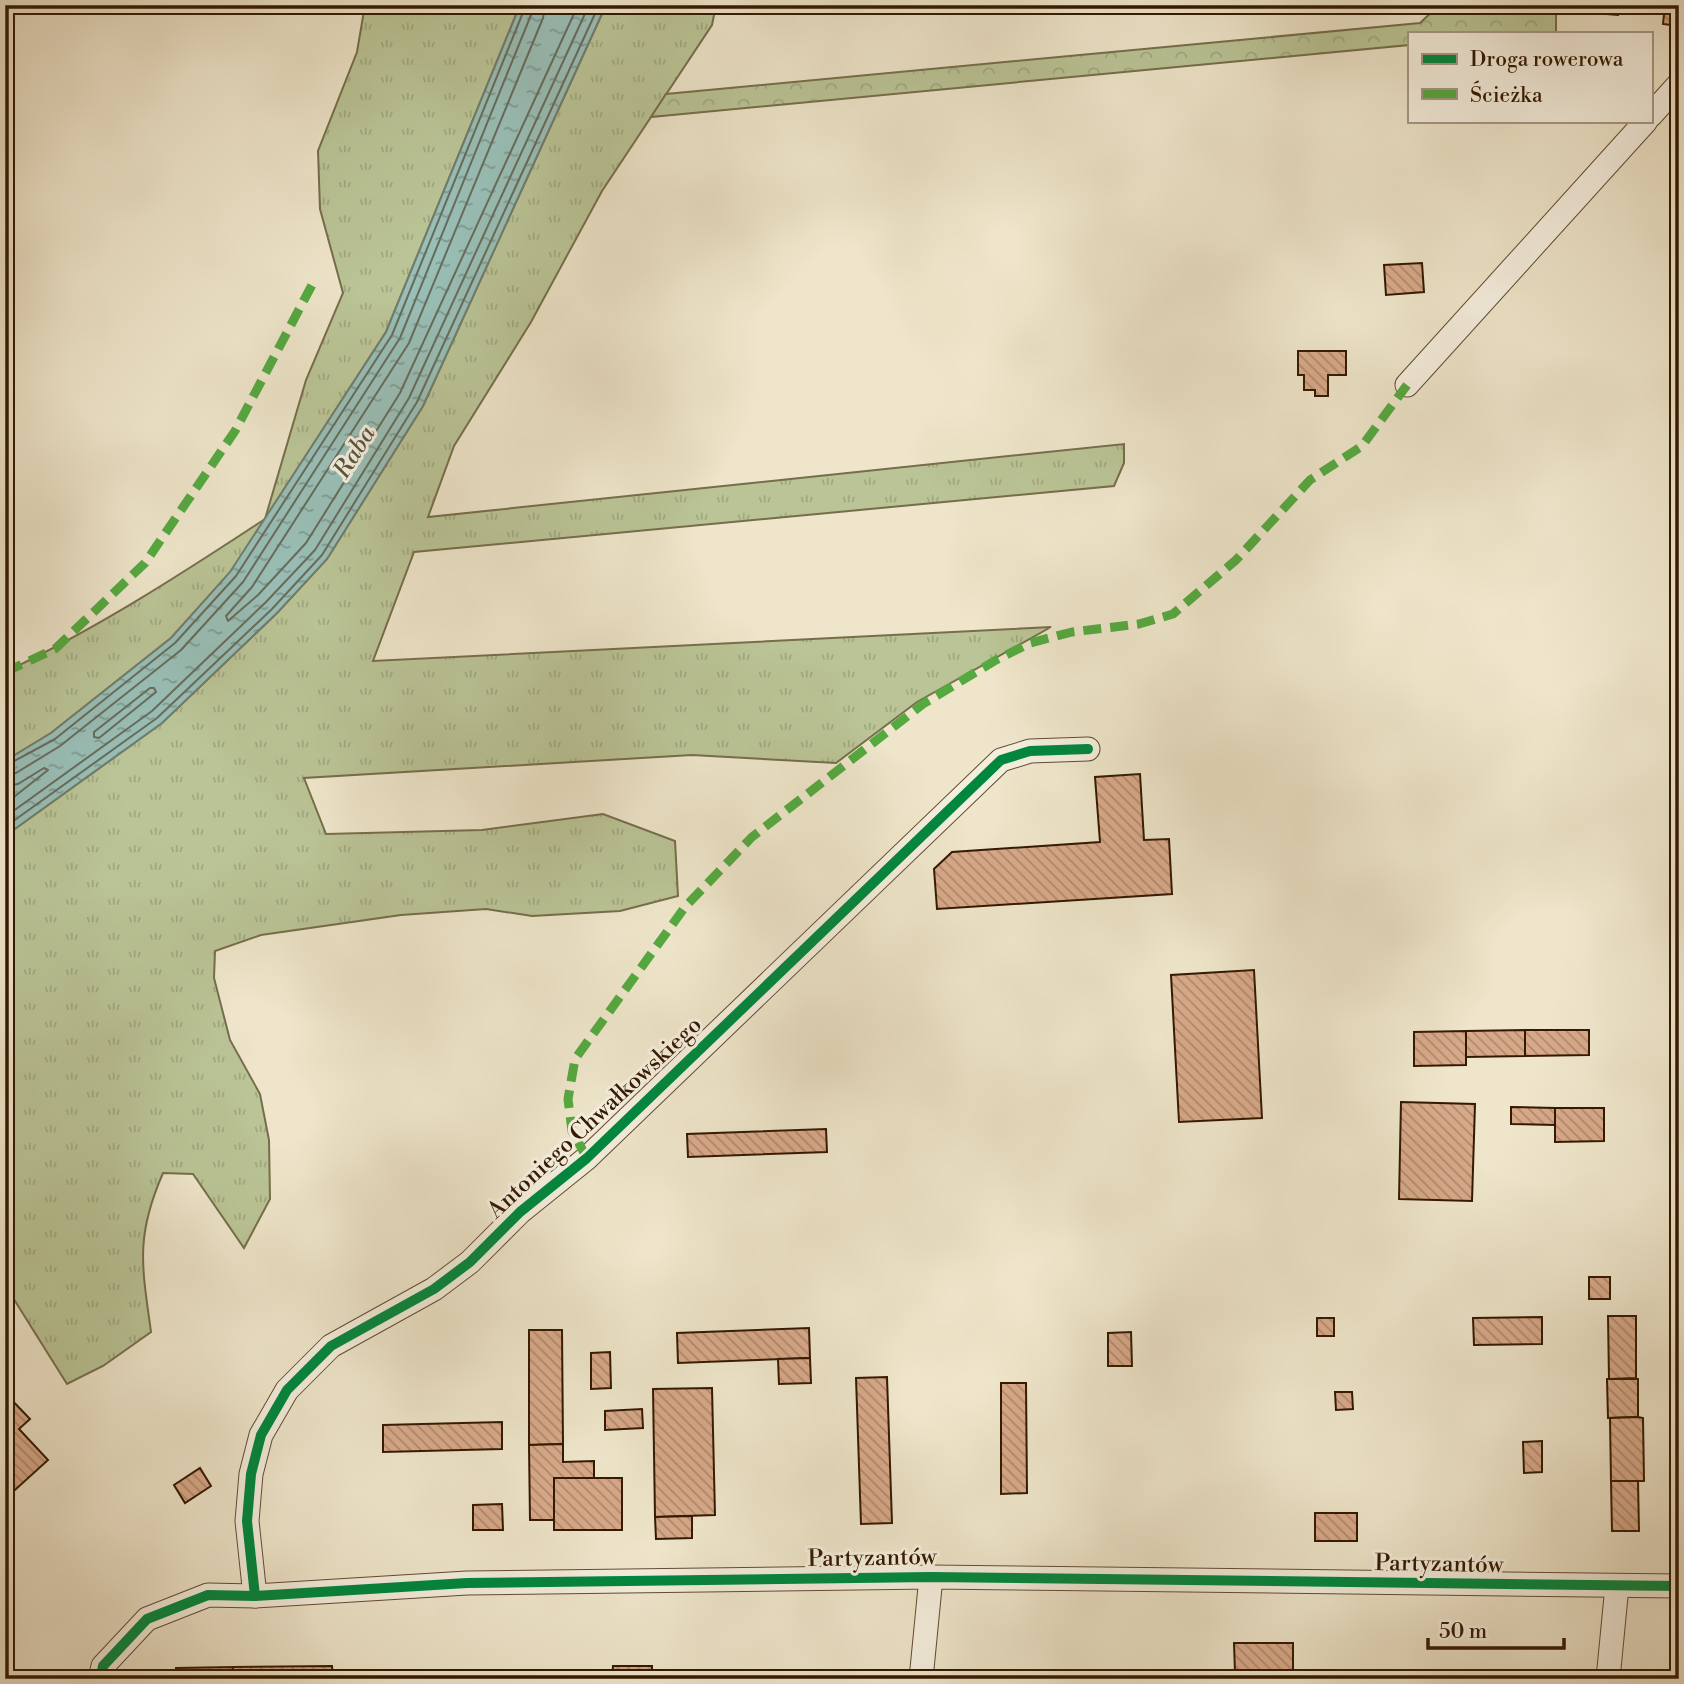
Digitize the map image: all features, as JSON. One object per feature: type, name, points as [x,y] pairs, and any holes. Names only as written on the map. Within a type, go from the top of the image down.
[{"type":"street","points":[[1652,114],[1679,84]]},
{"type":"street","points":[[1407,385],[1645,122]]},
{"type":"street","name":"Antoniego Chwałkowskiego","points":[[255,1596],[247,1521],[251,1474],[261,1435],[287,1390],[331,1346],[435,1289],[470,1262],[520,1212],[587,1158],[1001,760],[1030,751],[1088,748]]},
{"type":"street","points":[[921,1679],[931,1577]]},
{"type":"street","name":"Partyzantów","points":[[100,1679],[103,1666],[146,1619],[208,1595],[255,1596],[467,1583],[931,1577],[1679,1586]]},
{"type":"street","points":[[1608,1679],[1617,1586]]},
{"type":"green space","points":[[365,5],[520,5],[386,332],[265,519],[306,380],[343,293],[320,209],[318,151],[357,52]]},
{"type":"green space","points":[[606,5],[716,5],[712,25],[602,191],[531,322],[454,446],[428,517],[1124,444],[1124,463],[1114,486],[414,552],[373,661],[1051,627],[917,702],[836,763],[692,755],[304,778],[326,834],[482,830],[603,814],[675,841],[678,896],[620,911],[532,916],[486,909],[401,915],[261,935],[215,951],[214,978],[230,1040],[260,1094],[269,1140],[270,1199],[244,1248],[193,1174],[163,1173],[148,1216],[143,1252],[151,1332],[103,1366],[67,1384],[5,1285],[5,836],[162,723],[277,613],[327,559],[423,406]]},
{"type":"green space","points":[[1490,5],[1556,5],[1556,32],[1408,32],[1408,45],[651,117],[666,94],[1420,23],[1435,9]]},
{"type":"green space","points":[[265,519],[230,573],[171,638],[51,733],[5,761],[5,672],[105,619]]},
{"type":"water","name":"Raba","points":[[520,5],[606,5],[423,406],[327,559],[277,613],[162,723],[5,836],[5,761],[51,733],[171,638],[230,572],[386,332]]},
{"type":"building","points":[[1581,5],[1618,5],[1618,15],[1581,12]]},
{"type":"building","points":[[1665,5],[1679,5],[1679,26],[1663,24]]},
{"type":"building","points":[[1422,263],[1424,292],[1386,295],[1384,265]]},
{"type":"building","points":[[1298,351],[1346,351],[1346,375],[1328,375],[1328,396],[1315,396],[1315,390],[1304,390],[1304,375],[1298,375]]},
{"type":"building","points":[[1140,774],[1144,840],[1169,839],[1172,894],[937,909],[934,869],[952,852],[1100,842],[1095,777]]},
{"type":"building","points":[[1254,970],[1262,1118],[1179,1122],[1171,975]]},
{"type":"building","points":[[1525,1030],[1525,1056],[1466,1057],[1466,1031]]},
{"type":"building","points":[[1525,1030],[1589,1030],[1589,1055],[1525,1056]]},
{"type":"building","points":[[1466,1031],[1466,1065],[1414,1066],[1414,1032]]},
{"type":"building","points":[[1401,1102],[1475,1104],[1472,1201],[1399,1199]]},
{"type":"building","points":[[1511,1107],[1555,1108],[1555,1125],[1511,1124]]},
{"type":"building","points":[[1555,1108],[1604,1108],[1604,1141],[1555,1142]]},
{"type":"building","points":[[826,1129],[827,1152],[688,1157],[687,1134]]},
{"type":"building","points":[[1589,1277],[1610,1277],[1610,1299],[1589,1299]]},
{"type":"building","points":[[1608,1316],[1636,1316],[1636,1378],[1609,1379]]},
{"type":"building","points":[[1542,1317],[1542,1344],[1474,1345],[1473,1318]]},
{"type":"building","points":[[1317,1318],[1334,1318],[1334,1336],[1317,1336]]},
{"type":"building","points":[[809,1328],[810,1358],[678,1363],[677,1333]]},
{"type":"building","points":[[529,1330],[562,1330],[563,1444],[529,1445]]},
{"type":"building","points":[[1131,1332],[1132,1366],[1108,1366],[1108,1333]]},
{"type":"building","points":[[610,1352],[611,1388],[591,1389],[591,1353]]},
{"type":"building","points":[[810,1358],[811,1383],[779,1384],[778,1359]]},
{"type":"building","points":[[887,1377],[892,1523],[861,1524],[856,1378]]},
{"type":"building","points":[[1607,1379],[1638,1379],[1638,1417],[1608,1418]]},
{"type":"building","points":[[1001,1383],[1026,1383],[1027,1493],[1001,1494]]},
{"type":"building","points":[[712,1388],[715,1515],[655,1517],[653,1389]]},
{"type":"building","points":[[1335,1392],[1352,1392],[1353,1409],[1336,1410]]},
{"type":"building","points":[[5,1393],[30,1419],[19,1429],[48,1460],[5,1499]]},
{"type":"building","points":[[642,1409],[643,1428],[605,1430],[605,1411]]},
{"type":"building","points":[[1610,1418],[1643,1418],[1644,1481],[1611,1481]]},
{"type":"building","points":[[502,1422],[502,1449],[383,1452],[383,1425]]},
{"type":"building","points":[[1542,1441],[1542,1472],[1524,1473],[1523,1442]]},
{"type":"building","points":[[563,1444],[563,1462],[594,1461],[594,1478],[554,1478],[554,1520],[530,1520],[529,1445]]},
{"type":"building","points":[[200,1468],[211,1486],[185,1503],[174,1485]]},
{"type":"building","points":[[554,1478],[622,1478],[622,1530],[554,1530]]},
{"type":"building","points":[[1611,1481],[1638,1481],[1639,1531],[1612,1531]]},
{"type":"building","points":[[502,1504],[503,1530],[473,1530],[473,1505]]},
{"type":"building","points":[[1315,1513],[1357,1513],[1357,1541],[1315,1541]]},
{"type":"building","points":[[692,1516],[692,1538],[656,1539],[655,1517]]},
{"type":"building","points":[[1234,1643],[1293,1643],[1293,1673],[1235,1673]]},
{"type":"building","points":[[332,1666],[333,1679],[233,1679],[233,1667]]},
{"type":"building","points":[[613,1666],[652,1666],[652,1679],[612,1678]]},
{"type":"building","points":[[233,1667],[233,1679],[176,1679],[176,1668]]},
{"type":"building","points":[[411,1670],[412,1679],[345,1679],[345,1671]]},
{"type":"building","points":[[812,1672],[813,1679],[688,1679],[688,1674]]},
{"type":"building","points":[[462,1673],[509,1673],[509,1679],[462,1679]]},
{"type":"building","points":[[1216,1678],[1297,1679],[1216,1679]]},
{"type":"marked path","points":[[5,672],[55,649],[145,563],[235,431],[313,283]]},
{"type":"marked path","points":[[587,1158],[572,1131],[568,1099],[575,1059],[685,907],[752,837],[923,704],[996,660],[1030,643],[1072,632],[1139,624],[1173,614],[1236,560],[1310,480],[1362,446],[1407,385]]},
{"type":"cycle path","points":[[255,1596],[247,1521],[251,1474],[261,1435],[287,1390],[331,1346],[434,1289],[470,1262],[520,1212],[587,1158],[1001,760],[1030,751],[1088,749]]},
{"type":"cycle path","points":[[100,1679],[103,1666],[147,1619],[208,1595],[255,1596],[467,1583],[931,1577],[1679,1586]]}]
